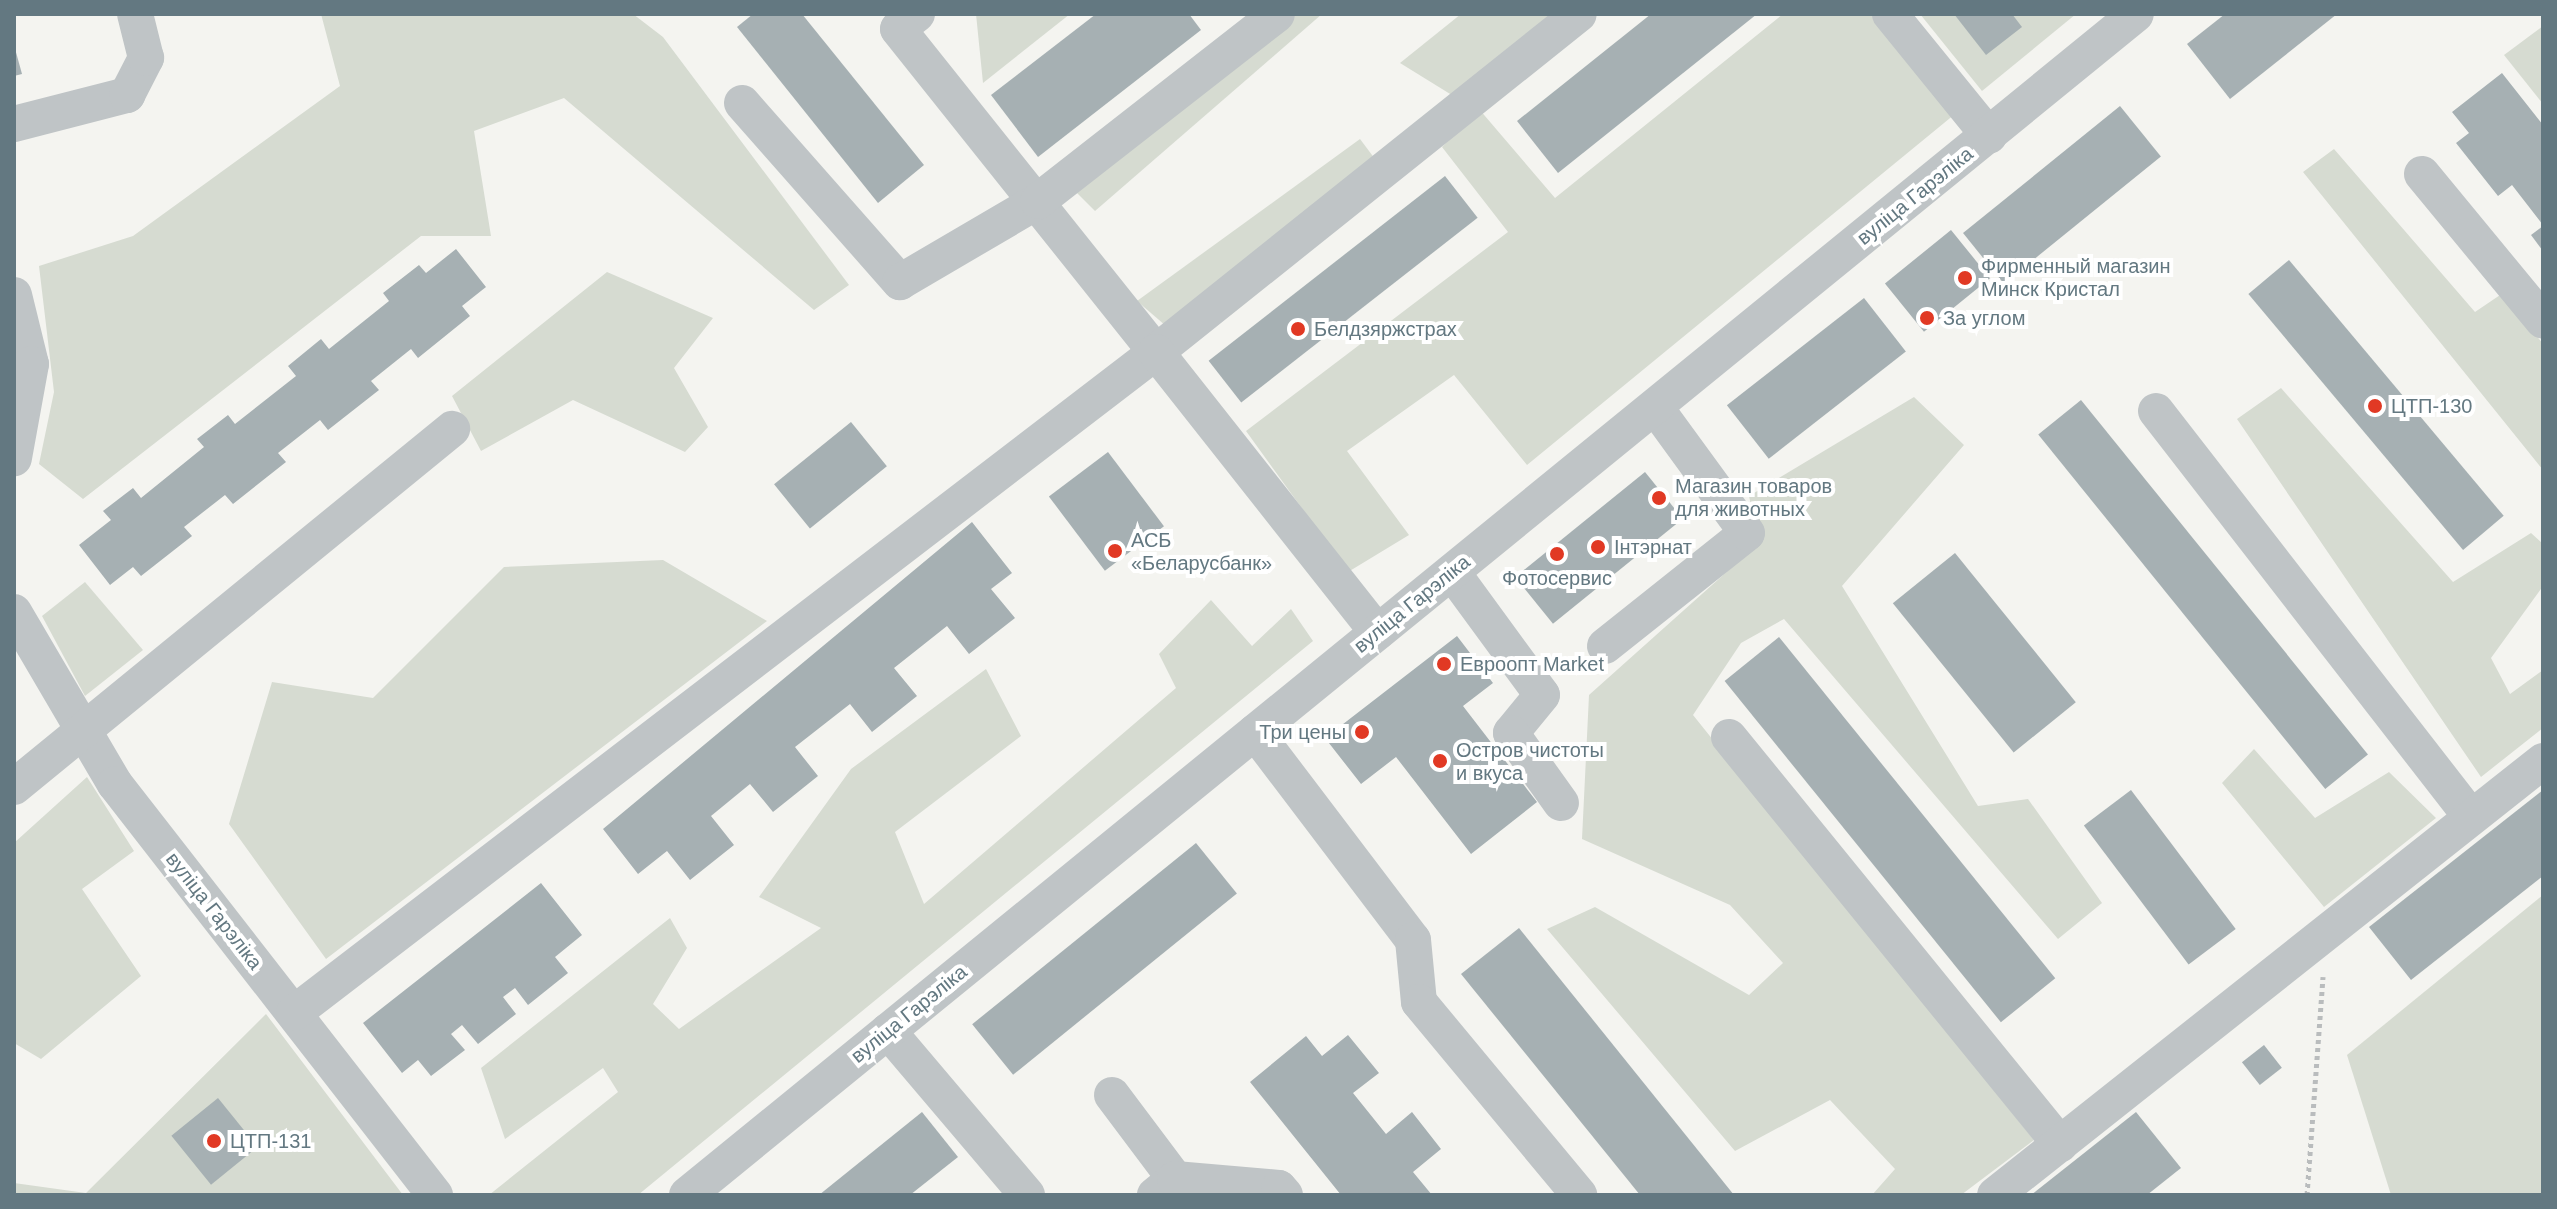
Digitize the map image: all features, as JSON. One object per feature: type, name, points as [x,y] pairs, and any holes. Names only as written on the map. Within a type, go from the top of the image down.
[{"type":"street","points":[[14,124],[127,95],[146,58],[135,14]]},
{"type":"street","points":[[742,103],[900,282],[1038,201],[1277,14]]},
{"type":"street","points":[[294,1013],[1156,352],[1579,14]]},
{"type":"street","points":[[1890,14],[1989,136]]},
{"type":"street","name":"вуліца Гарэліка","points":[[687,1195],[2136,14]]},
{"type":"street","points":[[901,19],[1038,201],[1377,632]]},
{"type":"street","points":[[2422,174],[2543,321]]},
{"type":"street","points":[[14,295],[31,364],[14,458]]},
{"type":"street","points":[[1605,646],[1747,533],[1656,408]]},
{"type":"street","points":[[2156,411],[2471,817]]},
{"type":"street","points":[[14,787],[452,429]]},
{"type":"street","points":[[1452,572],[1542,695],[1511,733],[1561,803]]},
{"type":"street","name":"вуліца Гарэліка","points":[[14,612],[115,784],[435,1195]]},
{"type":"street","points":[[1255,732],[1413,940],[1419,1002],[1579,1195]]},
{"type":"street","points":[[1729,737],[2060,1144]]},
{"type":"street","points":[[1995,1195],[2543,761]]},
{"type":"street","points":[[888,1031],[1027,1195]]},
{"type":"street","points":[[1112,1095],[1165,1187],[1279,1188],[1285,1195]]},
{"type":"path","points":[[2307,1195],[2326,932]]},
{"type":"shaded area","points":[[321,14],[633,14],[663,37],[849,285],[814,310],[564,98],[474,131],[491,236],[421,236],[83,499],[39,464],[54,392],[39,266],[133,236],[340,86]]},
{"type":"shaded area","points":[[976,14],[1070,14],[983,83]]},
{"type":"shaded area","points":[[1295,14],[1322,14],[1095,211],[1073,189]]},
{"type":"shaded area","points":[[1461,14],[1560,14],[1455,97],[1400,63]]},
{"type":"shaded area","points":[[1783,14],[1874,14],[1955,114],[1527,465],[1454,375],[1347,451],[1409,535],[1348,572],[1246,431],[1508,232],[1442,147],[1479,109],[1555,198]]},
{"type":"shaded area","points":[[1920,14],[2076,14],[1982,91]]},
{"type":"shaded area","points":[[2543,26],[2543,104],[2504,55]]},
{"type":"shaded area","points":[[1360,139],[1375,159],[1166,326],[1137,301]]},
{"type":"shaded area","points":[[2334,149],[2475,312],[2503,293],[2543,344],[2543,470],[2303,172]]},
{"type":"shaded area","points":[[607,272],[713,318],[674,368],[708,427],[685,452],[573,400],[481,451],[452,396]]},
{"type":"shaded area","points":[[2281,388],[2453,582],[2531,533],[2543,544],[2543,586],[2491,658],[2510,694],[2543,670],[2543,728],[2481,777],[2237,419]]},
{"type":"shaded area","points":[[1914,397],[1964,445],[1842,586],[1978,806],[2028,799],[2102,903],[2058,939],[1784,619],[1741,643],[1693,715],[2034,1140],[1961,1195],[1872,1195],[1895,1169],[1830,1100],[1735,1151],[1547,929],[1595,907],[1749,995],[1783,963],[1730,905],[1582,839],[1589,695],[1759,543],[1749,496]]},
{"type":"shaded area","points":[[663,560],[767,621],[326,959],[229,824],[272,682],[373,698],[504,567]]},
{"type":"shaded area","points":[[85,582],[143,650],[85,696],[42,616]]},
{"type":"shaded area","points":[[1211,600],[1252,646],[1291,609],[1313,641],[638,1195],[489,1195],[618,1092],[603,1068],[505,1139],[481,1068],[670,918],[687,948],[653,1004],[679,1029],[821,928],[759,897],[851,769],[986,669],[1021,736],[895,832],[924,904],[1176,688],[1159,654]]},
{"type":"shaded area","points":[[2254,749],[2315,818],[2389,772],[2436,818],[2324,907],[2222,783]]},
{"type":"shaded area","points":[[87,777],[134,851],[82,889],[141,976],[41,1059],[14,1043],[14,843]]},
{"type":"shaded area","points":[[2543,895],[2543,1195],[2391,1195],[2347,1055]]},
{"type":"shaded area","points":[[266,1014],[403,1195],[14,1195],[14,1183],[86,1193]]},
{"type":"building","points":[[753,14],[802,14],[924,165],[878,203],[737,27]]},
{"type":"building","points":[[1096,14],[1189,14],[1201,30],[1038,157],[991,95]]},
{"type":"building","points":[[1651,14],[1757,14],[1558,173],[1517,121]]},
{"type":"building","points":[[1954,14],[2012,14],[2022,27],[1986,55]]},
{"type":"building","points":[[2225,14],[2337,14],[2230,99],[2187,44]]},
{"type":"building","points":[[14,45],[22,74],[14,76]]},
{"type":"building","points":[[2502,73],[2543,125],[2543,225],[2512,185],[2498,196],[2456,143],[2469,133],[2452,112]]},
{"type":"building","points":[[2120,106],[2161,157],[2004,284],[1963,233]]},
{"type":"building","points":[[1445,176],[1478,218],[1241,402],[1209,361]]},
{"type":"building","points":[[2543,226],[2543,251],[2531,235]]},
{"type":"building","points":[[1951,230],[1990,278],[1924,332],[1885,283]]},
{"type":"building","points":[[456,249],[486,287],[462,306],[470,316],[418,358],[411,349],[371,381],[379,390],[328,430],[320,420],[278,453],[286,462],[233,504],[225,495],[184,527],[192,536],[141,576],[133,567],[110,585],[79,545],[111,520],[103,511],[133,488],[141,498],[204,447],[197,439],[228,415],[235,424],[296,376],[288,366],[321,339],[329,349],[389,301],[383,293],[419,265],[426,273]]},
{"type":"building","name":"ЦТП-130","points":[[2289,260],[2504,516],[2463,550],[2248,294]]},
{"type":"building","points":[[1864,298],[1906,352],[1769,459],[1727,405]]},
{"type":"building","points":[[2081,400],[2368,754],[2325,789],[2038,435]]},
{"type":"building","points":[[851,422],[887,466],[810,529],[774,484]]},
{"type":"building","points":[[1108,452],[1164,526],[1105,571],[1049,497]]},
{"type":"building","name":"Інтэрнат","points":[[1645,472],[1683,519],[1553,624],[1515,577]]},
{"type":"building","points":[[972,522],[1012,573],[991,589],[1015,618],[969,654],[947,626],[894,668],[917,696],[872,732],[850,704],[795,747],[818,776],[773,812],[750,784],[711,816],[734,845],[690,880],[667,851],[638,874],[603,829]]},
{"type":"building","points":[[1955,553],[2076,702],[2014,753],[1893,603]]},
{"type":"building","points":[[1457,636],[1493,683],[1463,706],[1537,802],[1471,854],[1396,757],[1361,784],[1325,738]]},
{"type":"building","points":[[1779,637],[2055,978],[2001,1022],[1725,681]]},
{"type":"building","points":[[2131,790],[2236,929],[2189,964],[2084,826]]},
{"type":"building","points":[[2543,790],[2543,876],[2411,980],[2369,927]]},
{"type":"building","points":[[1196,843],[1237,894],[1013,1075],[972,1024]]},
{"type":"building","points":[[541,883],[582,935],[555,957],[568,973],[528,1005],[515,988],[503,997],[516,1014],[478,1044],[462,1025],[451,1034],[465,1050],[431,1076],[418,1060],[402,1073],[363,1023]]},
{"type":"building","points":[[1519,928],[1734,1195],[1640,1195],[1461,974]]},
{"type":"building","points":[[1348,1035],[1379,1073],[1353,1093],[1386,1134],[1412,1112],[1441,1149],[1413,1172],[1432,1195],[1341,1195],[1250,1082],[1306,1036],[1322,1056]]},
{"type":"building","points":[[2264,1045],[2282,1068],[2260,1085],[2242,1062]]},
{"type":"building","name":"ЦТП-131","points":[[218,1098],[258,1147],[211,1185],[171,1136]]},
{"type":"building","points":[[922,1112],[958,1157],[910,1195],[819,1195]]},
{"type":"building","points":[[2136,1112],[2181,1168],[2147,1195],[2031,1195]]},
{"type":"place","name":"Фирменный магазин Минск Кристал","points":[[1965,278]]},
{"type":"place","name":"За углом","points":[[1927,318]]},
{"type":"place","name":"Белдзяржстрах","points":[[1298,329]]},
{"type":"place","name":"ЦТП-130","points":[[2375,406]]},
{"type":"place","name":"Магазин товаров для животных","points":[[1659,498]]},
{"type":"place","name":"Інтэрнат","points":[[1598,547]]},
{"type":"place","name":"АСБ «Беларусбанк»","points":[[1115,551]]},
{"type":"place","name":"Фотосервис","points":[[1557,554]]},
{"type":"place","name":"Евроопт Market","points":[[1444,664]]},
{"type":"place","name":"Три цены","points":[[1362,732]]},
{"type":"place","name":"Остров чистоты и вкуса","points":[[1440,761]]},
{"type":"place","name":"ЦТП-131","points":[[214,1141]]}]
